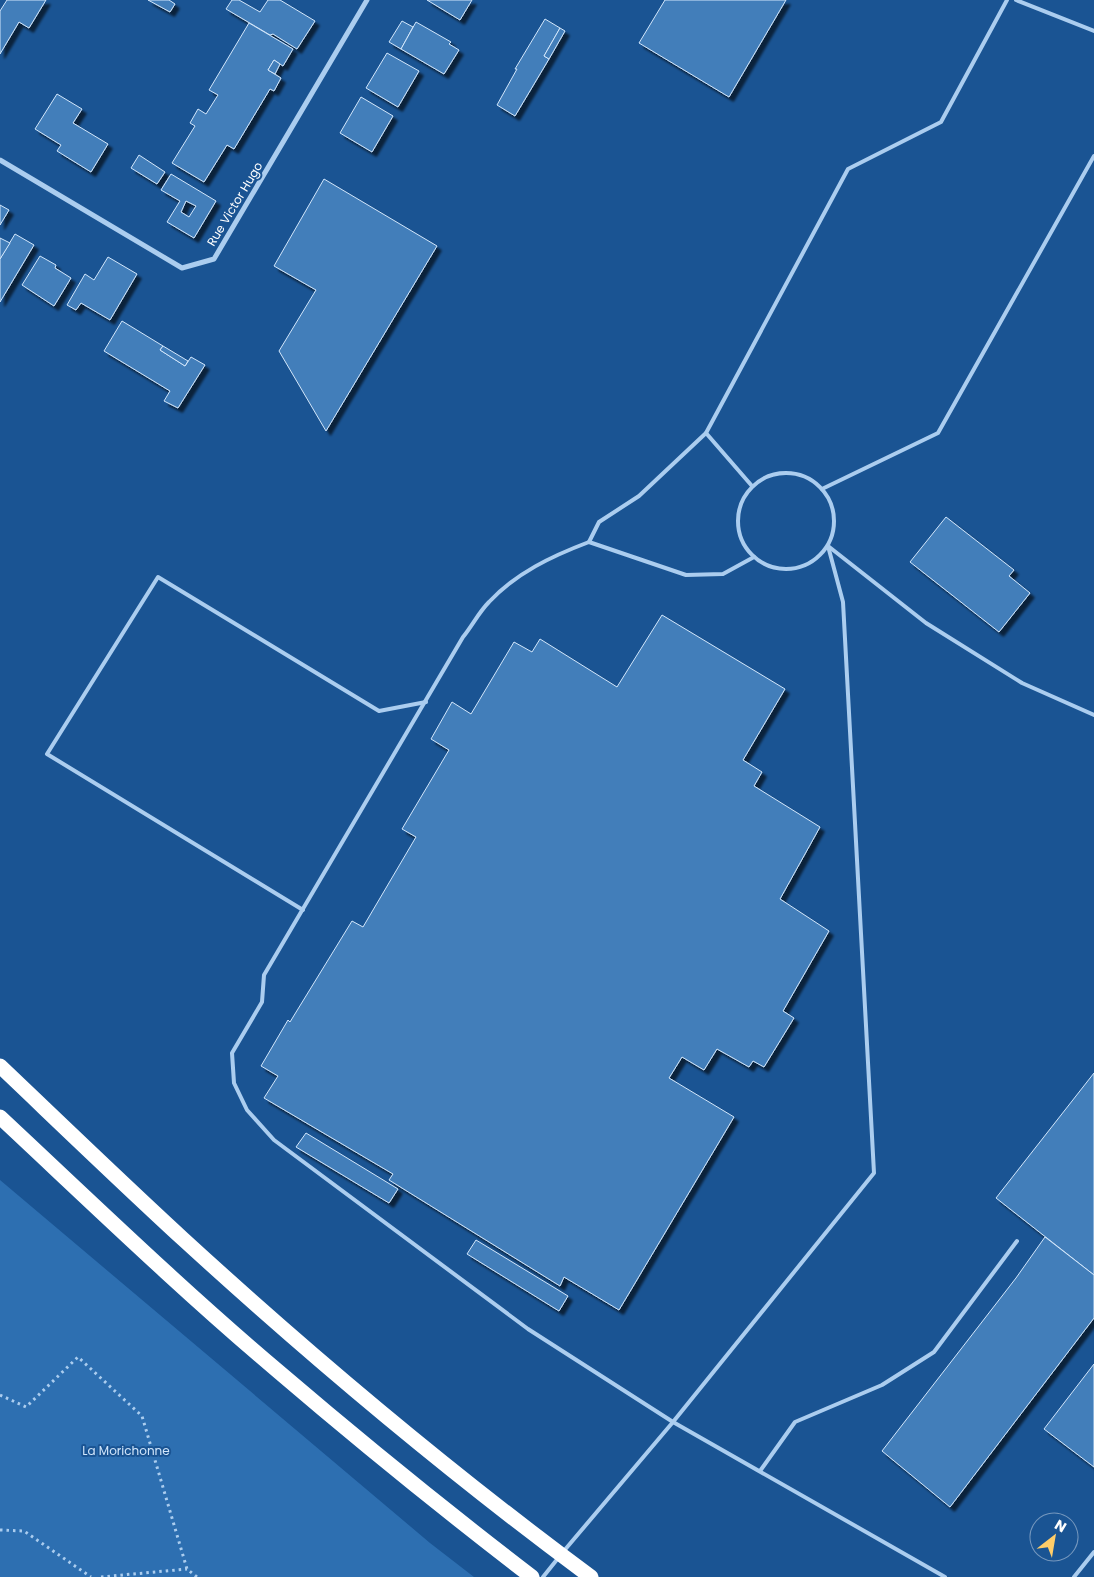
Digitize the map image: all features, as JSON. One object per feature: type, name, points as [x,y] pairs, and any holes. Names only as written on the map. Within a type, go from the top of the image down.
[{"type":"highway","points":[[0,1066],[183,1239],[290,1334],[426,1449],[529,1531],[591,1577]]},
{"type":"highway","points":[[0,1117],[149,1257],[278,1372],[403,1475],[532,1577]]},
{"type":"street","name":"Rue Victor Hugo","points":[[0,160],[182,268],[214,259],[367,0]]},
{"type":"lane","points":[[589,542],[599,522],[639,496],[706,433],[848,169],[941,122],[1007,0]]},
{"type":"lane","points":[[1016,0],[1094,31]]},
{"type":"lane","points":[[822,489],[938,433],[1094,156]]},
{"type":"lane","points":[[706,433],[752,486]]},
{"type":"lane","points":[[780,473],[796,473],[810,479],[822,489],[830,502],[834,516],[833,532],[828,546],[816,559],[802,566],[785,569],[769,566],[754,557],[744,544],[739,529],[738,513],[743,498],[752,486],[765,477],[780,473]]},
{"type":"lane","points":[[754,557],[723,574],[686,576],[589,542],[559,553],[519,576],[488,603],[463,637],[264,975],[262,1002],[232,1052],[234,1083],[247,1110],[274,1140],[520,1323],[673,1422],[945,1577]]},
{"type":"lane","points":[[828,546],[926,623],[1022,683],[1094,715]]},
{"type":"lane","points":[[543,1577],[673,1422],[874,1173],[843,602],[828,546]]},
{"type":"lane","points":[[304,910],[47,754],[158,577],[379,711],[426,702]]},
{"type":"lane","points":[[760,1471],[795,1422],[882,1386],[934,1352],[1017,1241]]},
{"type":"lane","points":[[1074,1577],[1094,1552]]},
{"type":"path","points":[[0,1395],[26,1407],[78,1357],[142,1416],[187,1569],[197,1577]]},
{"type":"path","points":[[0,1530],[24,1531],[90,1577]]},
{"type":"path","points":[[101,1577],[187,1569]]},
{"type":"green space","name":"La Morichonne","points":[[0,1180],[430,1543],[474,1577],[0,1577]]},
{"type":"building","points":[[7,0],[46,0],[29,28],[19,22],[0,54],[0,11]]},
{"type":"building","points":[[148,0],[169,0],[175,4],[170,12]]},
{"type":"building","points":[[232,0],[239,0],[260,12],[268,0],[280,0],[315,21],[297,49],[226,9]]},
{"type":"building","points":[[427,0],[472,0],[460,20]]},
{"type":"building","points":[[665,0],[786,0],[729,97],[639,43]]},
{"type":"building","points":[[545,19],[560,28],[544,56],[549,59],[515,116],[497,105],[517,69],[515,69]]},
{"type":"building","points":[[402,21],[413,27],[401,49],[389,42]]},
{"type":"building","points":[[416,22],[451,42],[449,44],[459,50],[444,74],[401,49]]},
{"type":"building","points":[[249,23],[293,49],[283,66],[274,60],[268,70],[281,78],[274,91],[270,89],[234,149],[227,145],[204,182],[172,163],[195,126],[190,123],[198,109],[206,114],[218,95],[209,90]]},
{"type":"building","points":[[560,28],[565,31],[549,59],[544,56]]},
{"type":"building","points":[[387,53],[419,71],[398,107],[366,88]]},
{"type":"building","points":[[274,60],[280,64],[275,74],[268,70]]},
{"type":"building","points":[[57,94],[82,109],[73,123],[108,144],[91,172],[57,151],[61,145],[35,129]]},
{"type":"building","points":[[361,97],[393,116],[372,152],[340,133]]},
{"type":"building","points":[[139,155],[165,172],[157,184],[131,168]]},
{"type":"building","points":[[171,174],[216,201],[194,238],[167,222],[180,201],[161,190]],"holes":[[[186,201],[196,206],[189,217],[181,212]]]},
{"type":"building","points":[[324,179],[437,246],[326,431],[279,351],[316,290],[274,266]]},
{"type":"building","points":[[0,205],[9,210],[0,225]]},
{"type":"building","points":[[15,234],[34,245],[0,302],[0,259]]},
{"type":"building","points":[[0,238],[10,243],[0,259]]},
{"type":"building","points":[[40,256],[56,265],[55,268],[71,278],[54,306],[22,285]]},
{"type":"building","points":[[108,257],[137,274],[110,320],[81,303],[76,310],[67,305],[85,274],[94,280]]},
{"type":"building","points":[[122,321],[163,346],[160,350],[185,366],[191,357],[205,365],[178,408],[164,401],[170,391],[104,351]]},
{"type":"building","points":[[163,346],[188,361],[185,366],[160,350]]},
{"type":"building","points":[[946,517],[1014,570],[1009,576],[1030,593],[999,632],[910,562]]},
{"type":"building","points":[[662,615],[785,689],[743,760],[762,772],[754,786],[820,827],[780,899],[829,931],[783,1011],[794,1018],[764,1067],[753,1061],[749,1067],[717,1049],[704,1070],[682,1057],[669,1078],[734,1117],[619,1310],[564,1277],[560,1286],[389,1180],[393,1174],[264,1098],[278,1076],[261,1066],[288,1020],[290,1022],[352,921],[363,927],[416,837],[402,829],[449,750],[431,739],[452,702],[471,714],[514,642],[532,652],[540,639],[617,687]]},
{"type":"building","points":[[1094,1073],[1094,1275],[996,1198]]},
{"type":"building","points":[[306,1133],[398,1189],[389,1203],[296,1147]]},
{"type":"building","points":[[1045,1237],[1094,1275],[1094,1318],[950,1507],[882,1451],[1016,1278]]},
{"type":"building","points":[[476,1240],[568,1296],[559,1311],[467,1254]]},
{"type":"building","points":[[1094,1364],[1094,1467],[1044,1429]]}]
